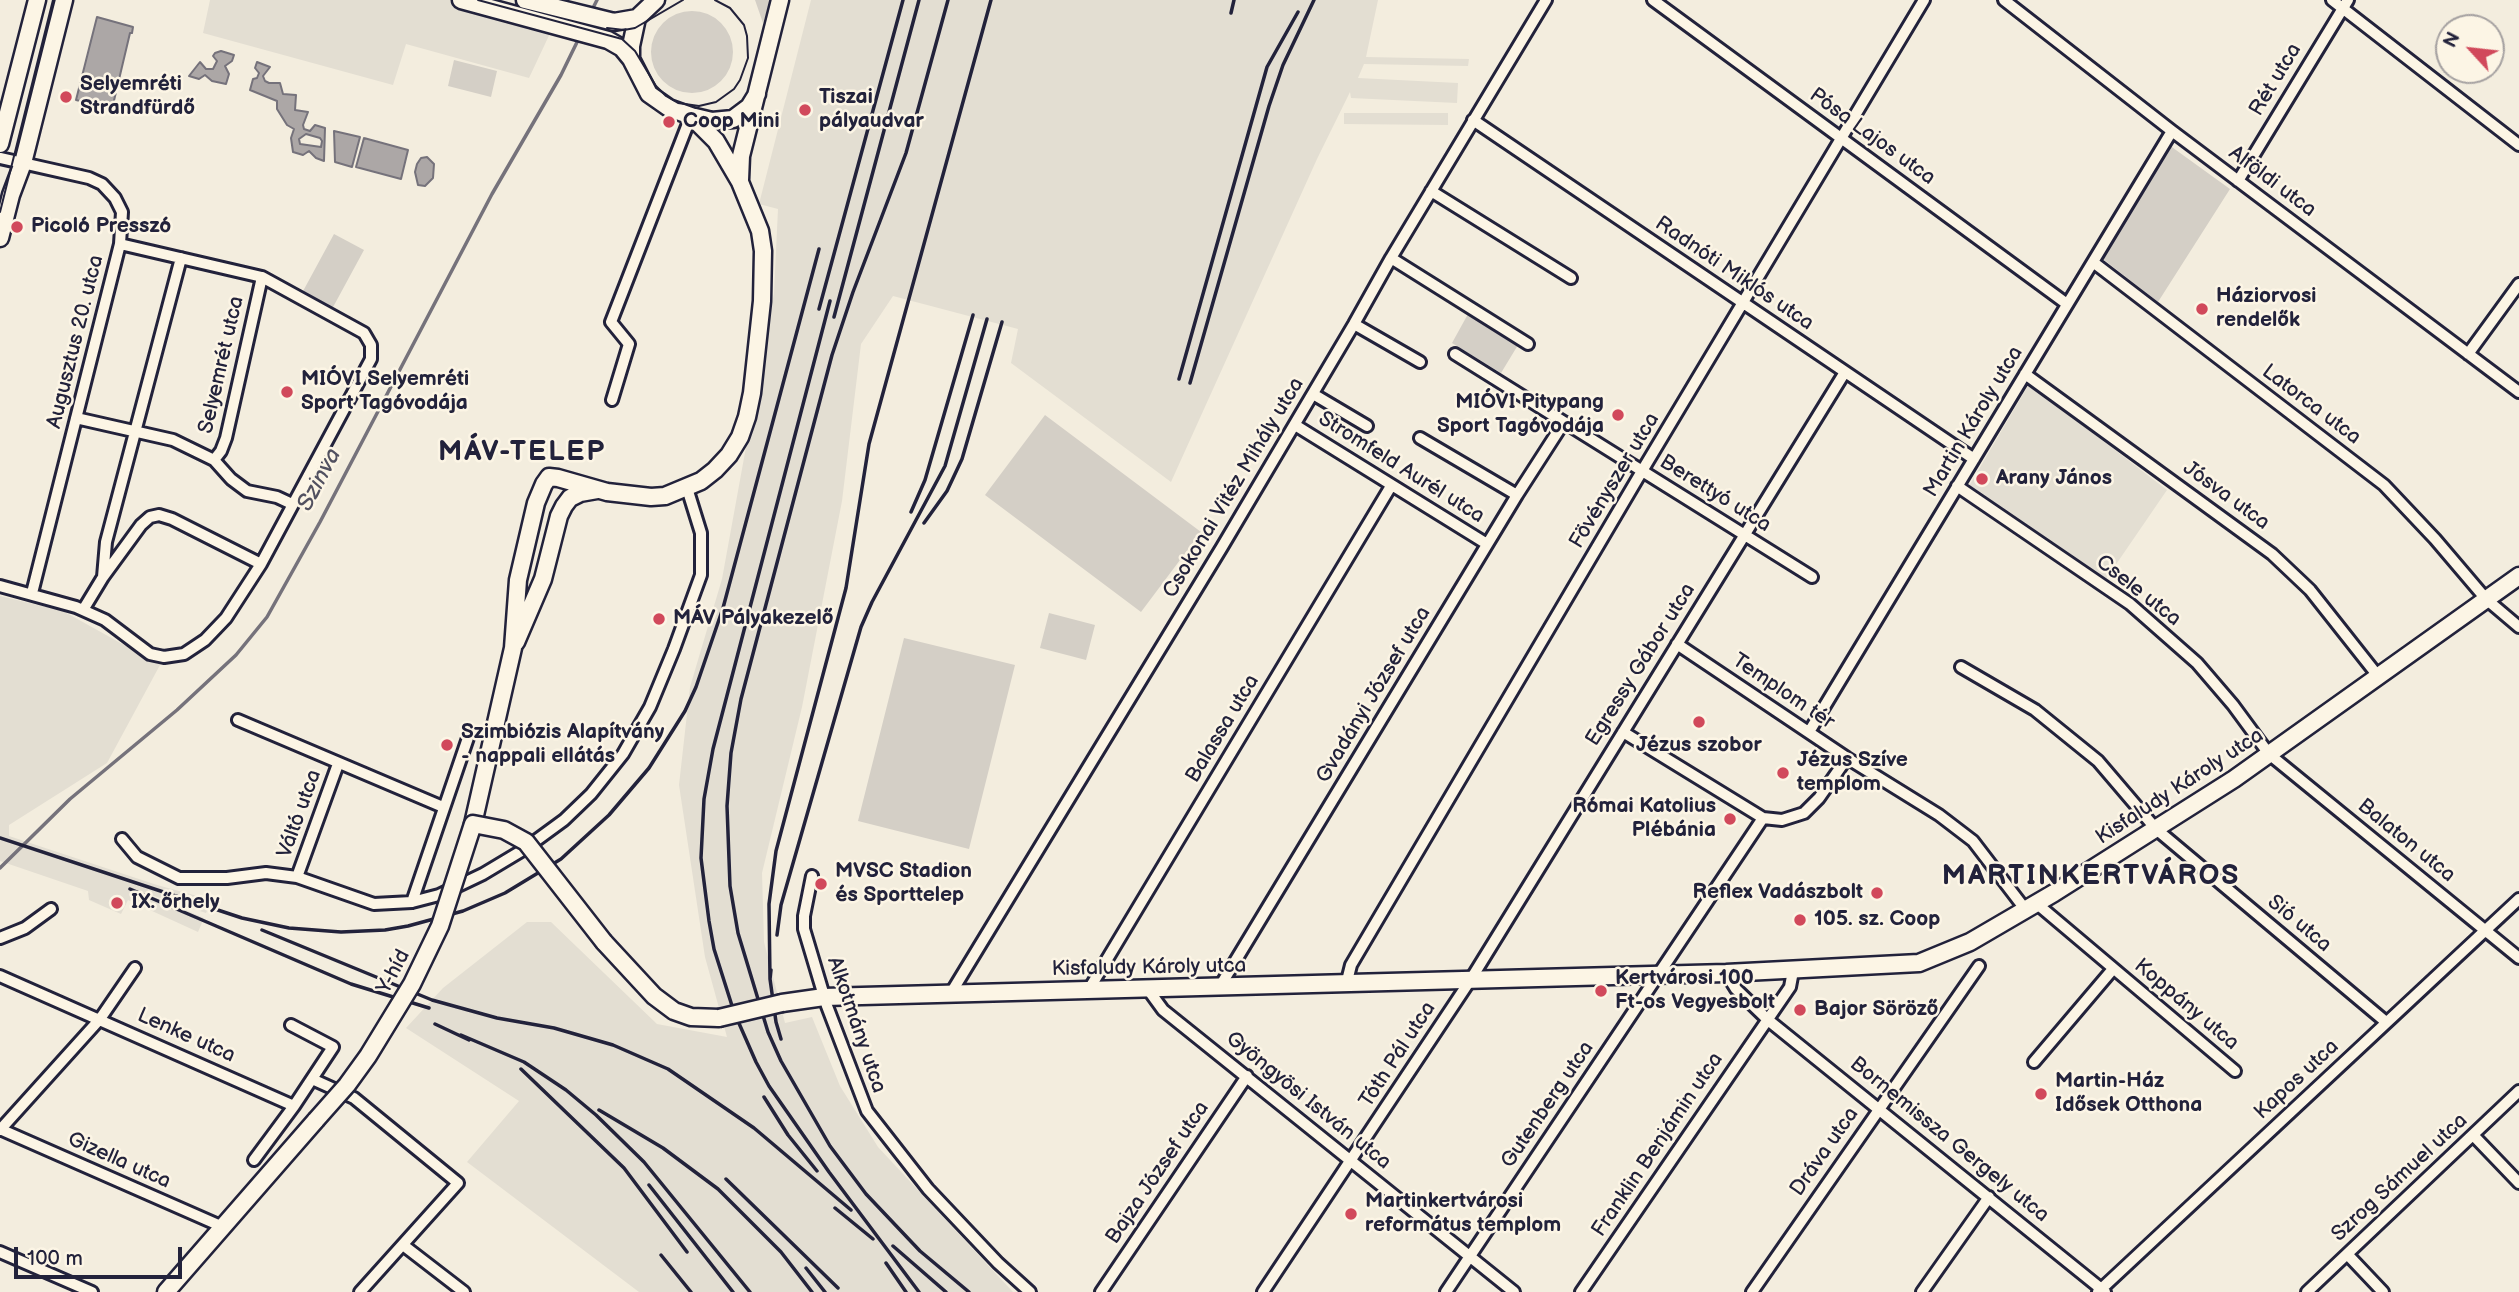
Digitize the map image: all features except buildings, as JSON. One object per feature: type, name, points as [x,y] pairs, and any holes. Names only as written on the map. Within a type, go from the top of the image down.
[{"type":"main road","points":[[0,144],[37,0]]},
{"type":"main road","points":[[0,238],[23,163],[64,0]]},
{"type":"main road","points":[[461,0],[562,12],[614,22],[637,18],[656,0]]},
{"type":"main road","points":[[525,0],[562,12],[622,48],[631,59],[649,94],[669,108],[712,121],[733,119],[749,107],[757,94]]},
{"type":"main road","points":[[740,182],[741,156],[780,0]]},
{"type":"main road","points":[[631,59],[637,18]]},
{"type":"main road","points":[[513,648],[518,580],[536,502],[549,477],[567,479],[600,490],[651,497],[665,496],[687,488],[715,470],[729,455],[740,437],[752,393],[762,301],[763,251],[758,223],[740,182],[716,141],[691,116]]},
{"type":"main road","points":[[513,648],[543,579],[564,506],[570,498],[580,493],[600,490]]},
{"type":"main road","name":"Kisfaludy Károly utca","points":[[472,824],[504,830],[526,842],[604,942],[654,996],[674,1011],[691,1017],[719,1018],[782,1003],[824,997],[1346,985],[1793,971],[1919,963],[1970,942],[2156,829],[2269,754],[2519,576]]},
{"type":"main road","name":"Y-híd","points":[[166,1292],[347,1085],[374,1048],[412,984],[446,909],[472,824],[513,648]]},
{"type":"street","points":[[637,18],[641,0]]},
{"type":"street","name":"Csokonai Vitéz Mihály utca","points":[[951,993],[1295,425],[1391,258],[1546,0]]},
{"type":"street","name":"Pósa Lajos utca","points":[[1653,0],[2067,304]]},
{"type":"street","name":"Fövényszer utca","points":[[1346,985],[1351,965],[1924,0]]},
{"type":"street","name":"Alföldi utca","points":[[2004,0],[2172,131],[2519,392]]},
{"type":"street","points":[[2332,0],[2345,4],[2519,145]]},
{"type":"street","name":"Rét utca","points":[[2238,181],[2345,4]]},
{"type":"street","points":[[612,400],[628,344],[611,322],[691,116]]},
{"type":"street","name":"Radnóti Miklós utca","points":[[1473,120],[1974,459]]},
{"type":"street","name":"Martin Károly utca","points":[[1809,732],[2172,131]]},
{"type":"street","name":"Augusztus 20. utca","points":[[0,158],[89,178],[102,184],[115,198],[122,212],[120,244],[32,593]]},
{"type":"street","points":[[1431,191],[1571,278]]},
{"type":"street","name":"Selyemrét utca","points":[[0,586],[32,593],[83,610],[105,620],[150,654],[164,657],[184,654],[205,640],[226,618],[261,564],[371,359],[372,345],[364,332],[262,277],[120,244]]},
{"type":"street","points":[[103,577],[106,542],[181,258]]},
{"type":"street","points":[[1391,258],[1528,344]]},
{"type":"street","name":"Latorca utca","points":[[2092,262],[2384,485],[2486,599],[2519,627]]},
{"type":"street","name":"Selyemrét utca","points":[[215,460],[222,451],[226,438],[262,277]]},
{"type":"street","points":[[2468,354],[2519,284]]},
{"type":"street","points":[[1354,324],[1420,362]]},
{"type":"street","name":"Berettyó utca","points":[[1455,354],[1812,578]]},
{"type":"street","name":"Egressy Gábor utca","points":[[1471,979],[1845,372]]},
{"type":"street","name":"Jósva utca","points":[[2025,374],[2272,554],[2310,590],[2378,676]]},
{"type":"street","points":[[1313,394],[1367,426]]},
{"type":"street","name":"Selyemrét utca","points":[[76,418],[173,440],[215,460],[231,479],[247,491],[277,497],[292,504]]},
{"type":"street","name":"Gvadányi József utca","points":[[1219,988],[1517,495],[1564,422]]},
{"type":"street","name":"Stromfeld Aurél utca","points":[[1295,425],[1488,544]]},
{"type":"street","points":[[1420,438],[1517,495]]},
{"type":"street","name":"Balassa utca","points":[[1088,990],[1391,486]]},
{"type":"street","name":"Csele utca","points":[[1957,486],[2130,604],[2197,663],[2233,705],[2269,754]]},
{"type":"street","points":[[122,839],[137,857],[179,878],[227,878],[266,873],[297,877],[374,904],[412,902],[439,895],[523,850],[564,820],[597,786],[623,754],[650,706],[701,575],[702,533],[687,488]]},
{"type":"street","points":[[83,610],[103,577],[141,525],[150,517],[159,515],[172,519],[261,564]]},
{"type":"street","name":"Templom tér","points":[[1677,644],[1847,758],[1939,815],[1973,841],[2030,906]]},
{"type":"street","points":[[1961,667],[2035,710],[2098,761],[2156,829]]},
{"type":"street","name":"Váltó utca","points":[[238,720],[443,807]]},
{"type":"street","points":[[412,902],[470,732]]},
{"type":"street","points":[[1623,732],[1763,818],[1782,820],[1804,813],[1819,798],[1847,758]]},
{"type":"street","name":"Balaton utca","points":[[2269,754],[2519,958]]},
{"type":"street","name":"Váltó utca","points":[[297,877],[338,764]]},
{"type":"street","points":[[1658,975],[1763,818]]},
{"type":"street","name":"Sió utca","points":[[2156,829],[2386,1023]]},
{"type":"street","name":"Alkotmány utca","points":[[812,876],[804,929],[824,997],[867,1111],[928,1189],[998,1263],[1030,1292]]},
{"type":"street","name":"Kapos utca","points":[[2101,1291],[2519,899]]},
{"type":"street","name":"Koppány utca","points":[[2030,906],[2113,969],[2235,1071]]},
{"type":"street","points":[[0,938],[25,928],[51,909]]},
{"type":"street","name":"Dráva utca","points":[[1752,1292],[1979,966]]},
{"type":"street","points":[[0,1130],[100,1019],[135,968]]},
{"type":"street","name":"Koppány utca","points":[[2034,1062],[2113,969]]},
{"type":"street","points":[[1726,973],[1737,989],[1768,1020],[1790,987],[1793,971]]},
{"type":"street","name":"Gutenberg utca","points":[[1446,1292],[1658,975]]},
{"type":"street","name":"Lenke utca","points":[[0,976],[294,1105]]},
{"type":"street","name":"Tóth Pál utca","points":[[1263,1292],[1471,979]]},
{"type":"street","name":"Gyöngyösi István utca","points":[[1147,988],[1163,1010],[1514,1292]]},
{"type":"street","name":"Bornemissza Gergely utca","points":[[1768,1020],[1879,1107],[2101,1291]]},
{"type":"street","name":"Franklin Benjámin utca","points":[[1581,1292],[1768,1020]]},
{"type":"street","points":[[254,1160],[333,1047],[291,1025]]},
{"type":"street","name":"Bajza József utca","points":[[1101,1292],[1247,1076]]},
{"type":"street","points":[[312,1079],[354,1098],[458,1183],[360,1292]]},
{"type":"street","name":"Szrog Sámuel utca","points":[[2307,1292],[2519,1091]]},
{"type":"street","name":"Gizella utca","points":[[0,1130],[223,1227]]},
{"type":"street","points":[[2473,1135],[2519,1183]]},
{"type":"street","points":[[1922,1292],[1989,1197]]},
{"type":"street","points":[[403,1245],[464,1292]]},
{"type":"street","points":[[0,1252],[92,1292]]},
{"type":"street","points":[[2347,1254],[2383,1292]]},
{"type":"shaded area","points":[[210,0],[456,0],[553,27],[529,78],[406,44],[393,85],[203,33]]},
{"type":"shaded area","points":[[755,0],[771,0],[763,23]]},
{"type":"shaded area","points":[[811,0],[1378,0],[1366,57],[1469,59],[1468,66],[1364,64],[1358,78],[1458,83],[1457,103],[1351,98],[1350,92],[1171,482],[1011,363],[1018,329],[893,296],[861,344],[842,501],[802,707],[762,873],[764,942],[785,1023],[812,1017],[840,1086],[878,1147],[1013,1292],[639,1292],[467,1162],[519,1101],[406,1028],[443,988],[527,922],[551,922],[657,1024],[727,1037],[705,957],[679,785],[690,687],[722,579],[774,293],[778,209],[759,204]]},
{"type":"shaded area","points":[[692,11],[708,14],[721,23],[730,36],[733,52],[730,68],[721,81],[708,90],[692,93],[676,90],[663,81],[654,68],[651,52],[654,36],[663,23],[676,14]]},
{"type":"shaded area","points":[[97,17],[133,27],[112,109],[76,100]]},
{"type":"shaded area","points":[[221,51],[234,55],[232,61],[225,66],[229,74],[226,84],[212,81],[205,75],[199,79],[189,76],[200,62],[206,69],[213,69],[217,61],[213,56]]},
{"type":"shaded area","points":[[454,60],[497,71],[491,97],[448,86]]},
{"type":"shaded area","points":[[257,62],[270,67],[263,76],[265,81],[280,83],[283,94],[296,95],[295,110],[308,112],[304,129],[310,131],[315,125],[325,128],[324,161],[309,151],[303,155],[293,152],[291,138],[294,129],[287,125],[277,109],[277,101],[250,90],[253,79],[257,78],[259,73],[255,68]],"holes":[[[306,134],[320,138],[321,147],[300,144],[299,139]]]},
{"type":"shaded area","points":[[1344,113],[1448,113],[1448,125],[1344,124]]},
{"type":"shaded area","points":[[334,131],[360,137],[352,167],[335,162]]},
{"type":"shaded area","points":[[364,138],[408,150],[401,179],[356,167]]},
{"type":"shaded area","points":[[2169,145],[2230,189],[2158,302],[2103,259]]},
{"type":"shaded area","points":[[427,157],[434,164],[433,178],[425,186],[418,185],[415,172],[417,164],[421,158]]},
{"type":"shaded area","points":[[334,234],[364,250],[332,309],[302,293]]},
{"type":"shaded area","points":[[1468,314],[1518,345],[1501,373],[1452,343]]},
{"type":"shaded area","points":[[2029,384],[2167,490],[2106,579],[1969,486]]},
{"type":"shaded area","points":[[1045,415],[1201,532],[1141,612],[985,495]]},
{"type":"shaded area","points":[[0,596],[63,611],[160,665],[107,763],[9,825],[9,836],[157,885],[212,900],[206,913],[142,892],[204,918],[198,932],[128,900],[121,914],[89,900],[88,891],[0,861]]},
{"type":"shaded area","points":[[1049,613],[1095,625],[1086,660],[1040,648]]},
{"type":"shaded area","points":[[904,638],[1015,665],[969,849],[858,821]]},
{"type":"waterway","name":"Szinva","points":[[592,10],[597,0]]},
{"type":"waterway","name":"Szinva","points":[[0,868],[70,799],[177,710],[236,655],[267,617],[320,522],[492,194],[561,75],[580,36]]},
{"type":"tram line","points":[[0,212],[53,0]]},
{"type":"tram line","points":[[478,0],[622,39],[635,51],[656,86],[666,96],[678,103],[699,106],[716,102],[734,89],[748,58],[744,25],[730,8],[715,0]]},
{"type":"tram line","points":[[607,28],[635,28],[683,0]]},
{"type":"railway","points":[[819,309],[903,0]]},
{"type":"railway","points":[[834,317],[919,0]]},
{"type":"railway","points":[[948,0],[906,153],[832,355],[741,699],[731,753],[727,806],[730,886],[738,933],[768,1032],[781,1061],[830,1146],[866,1194],[920,1251],[969,1292]]},
{"type":"railway","points":[[770,979],[769,904],[776,851],[846,588],[869,444],[991,0]]},
{"type":"railway","points":[[1231,13],[1234,0]]},
{"type":"railway","points":[[1190,383],[1269,106],[1283,65],[1314,0]]},
{"type":"railway","points":[[1179,379],[1267,67],[1298,12]]},
{"type":"railway","points":[[0,838],[242,918],[289,928],[341,932],[385,930],[463,911],[505,893],[561,859],[609,815],[649,768],[685,711],[696,687],[723,608],[819,249]]},
{"type":"railway","points":[[830,301],[713,749],[704,799],[701,858],[714,949],[734,1012],[756,1062],[769,1086],[829,1172],[919,1292]]},
{"type":"railway","points":[[911,512],[925,480],[973,315]]},
{"type":"railway","points":[[777,935],[781,905],[861,627],[945,466],[987,319]]},
{"type":"railway","points":[[924,523],[947,491],[962,459],[1002,322]]},
{"type":"railway","points":[[130,889],[351,984],[429,1008]]},
{"type":"railway","points":[[262,930],[432,1000],[497,1018],[554,1028],[613,1045],[668,1069],[754,1128],[851,1210]]},
{"type":"railway","points":[[771,970],[776,1022],[781,1039]]},
{"type":"railway","points":[[435,1024],[469,1040]]},
{"type":"railway","points":[[461,1035],[524,1062],[566,1090],[596,1115],[644,1162],[750,1292]]},
{"type":"railway","points":[[521,1069],[624,1168],[687,1252]]},
{"type":"railway","points":[[764,1097],[788,1135],[817,1171]]},
{"type":"railway","points":[[599,1110],[663,1148],[718,1189],[781,1252],[812,1292]]},
{"type":"railway","points":[[726,1179],[838,1288]]},
{"type":"railway","points":[[649,1185],[733,1292]]},
{"type":"railway","points":[[835,1208],[873,1239]]},
{"type":"railway","points":[[893,1246],[946,1292]]},
{"type":"railway","points":[[661,1255],[691,1292]]},
{"type":"railway","points":[[886,1263],[906,1292]]},
{"type":"railway","points":[[806,1268],[825,1292]]},
{"type":"place","name":"Selyemréti Strandfürdő","points":[[66,97]]},
{"type":"place","name":"Tiszai pályaudvar","points":[[805,110]]},
{"type":"place","name":"Coop Mini","points":[[669,122]]},
{"type":"place","name":"Picoló Presszó","points":[[17,227]]},
{"type":"place","name":"Háziorvosi rendelők","points":[[2202,309]]},
{"type":"place","name":"MIÓVI Selyemréti Sport Tagóvodája","points":[[287,392]]},
{"type":"place","name":"MIÓVI Pitypang Sport Tagóvodája","points":[[1618,415]]},
{"type":"place","name":"Arany János","points":[[1982,479]]},
{"type":"place","name":"MÁV Pályakezelő","points":[[659,619]]},
{"type":"place","name":"Jézus szobor","points":[[1699,722]]},
{"type":"place","name":"Szimbiózis Alapítvány - nappali ellátás","points":[[447,745]]},
{"type":"place","name":"Jézus Szíve templom","points":[[1783,773]]},
{"type":"place","name":"Római Katolius Plébánia","points":[[1730,819]]},
{"type":"place","name":"MVSC Stadion és Sporttelep","points":[[821,884]]},
{"type":"place","name":"Reflex Vadászbolt","points":[[1877,893]]},
{"type":"place","name":"IX. őrhely","points":[[117,903]]},
{"type":"place","name":"105. sz. Coop","points":[[1800,920]]},
{"type":"place","name":"Kertvárosi 100 Ft-os Vegyesbolt","points":[[1601,991]]},
{"type":"place","name":"Bajor Söröző","points":[[1800,1010]]},
{"type":"place","name":"Martin-Ház Idősek Otthona","points":[[2041,1094]]},
{"type":"place","name":"Martinkertvárosi református templom","points":[[1351,1214]]},
{"type":"district","name":"MÁV-TELEP","points":[[522,453]]},
{"type":"district","name":"MARTINKERTVÁROS","points":[[2091,877]]}]
